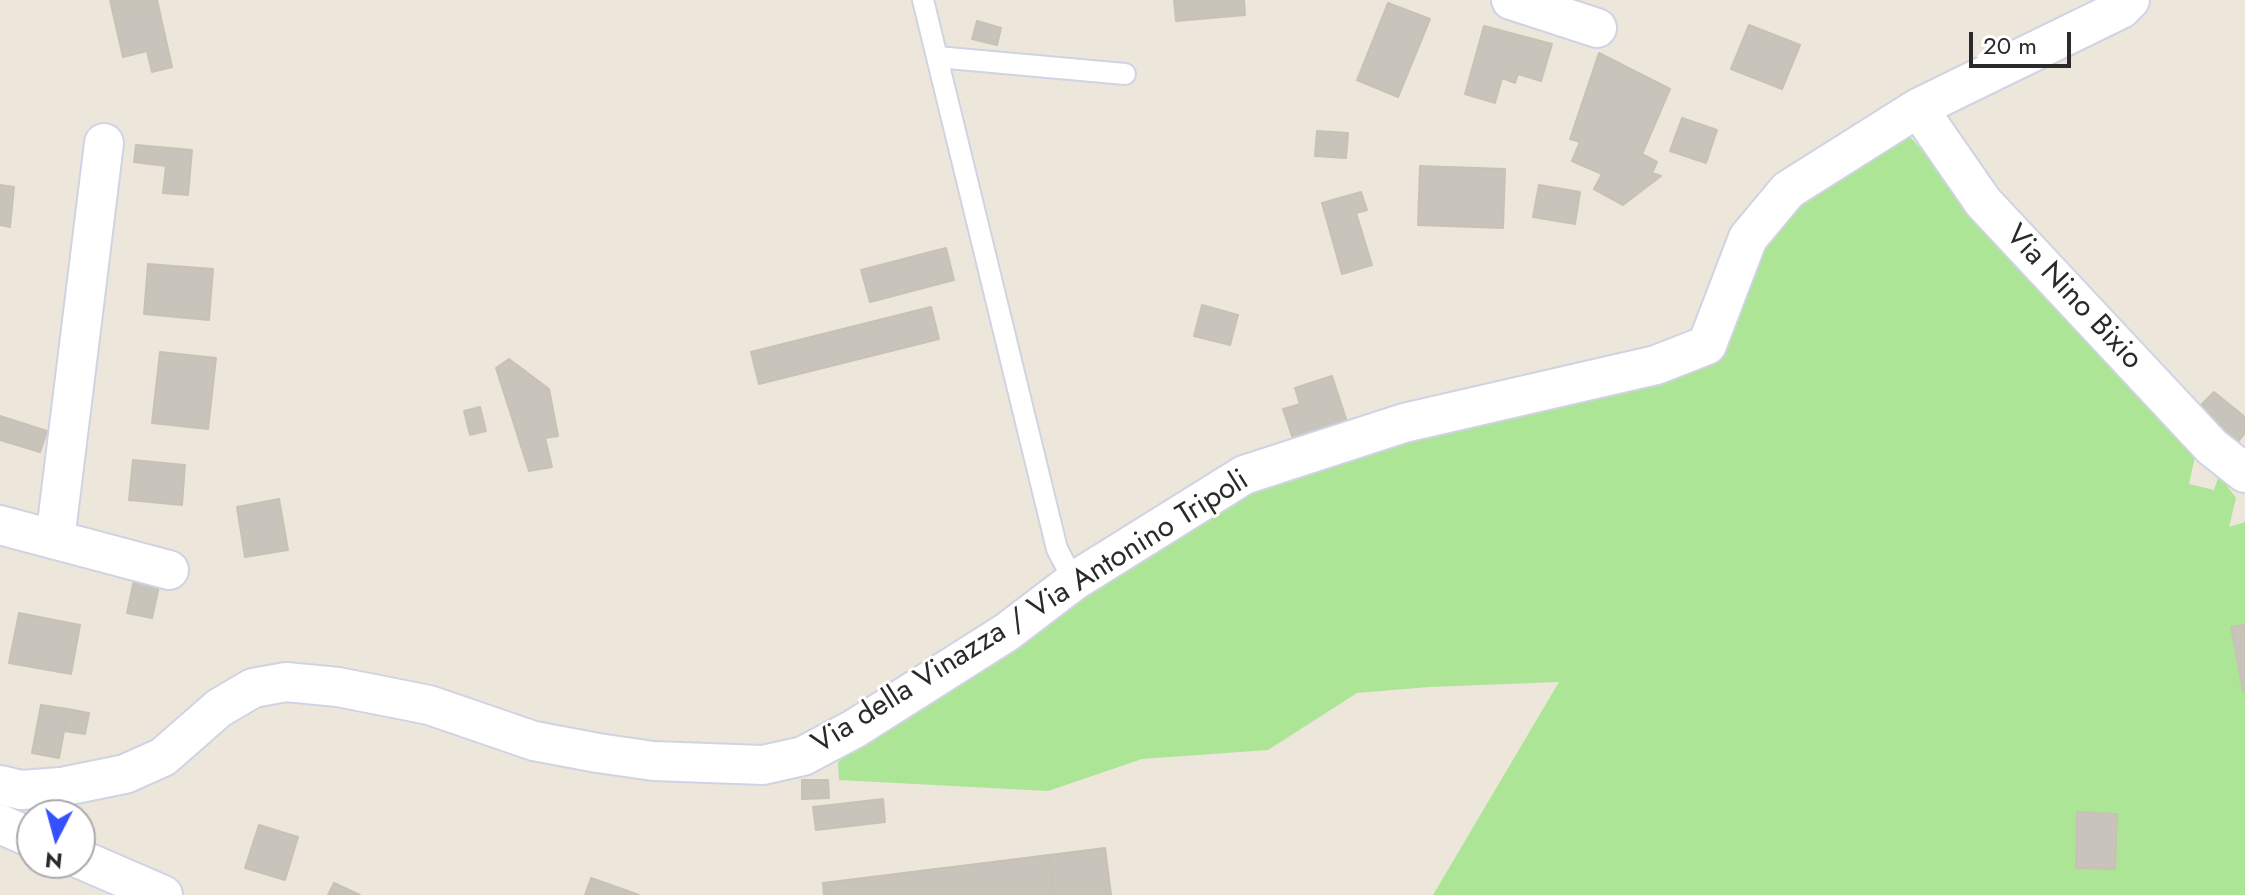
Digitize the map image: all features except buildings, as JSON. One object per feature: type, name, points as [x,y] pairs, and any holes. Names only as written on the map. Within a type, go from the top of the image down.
[{"type":"street","points":[[1511,0],[1597,28]]},
{"type":"street","name":"Via della Vinazza / Via Antonino Tripoli","points":[[0,785],[21,790],[61,787],[125,774],[163,757],[219,708],[253,688],[286,682],[338,687],[429,705],[534,741],[653,761],[763,765],[803,756],[854,729],[1007,632],[1074,581],[1244,475],[1404,423],[1656,365],[1707,345],[1748,238],[1788,190],[1918,108],[2121,9],[2130,0]]},
{"type":"street","name":"Via Nino Bixio","points":[[1918,108],[1983,202],[2212,447],[2245,473]]},
{"type":"street","points":[[55,540],[104,143]]},
{"type":"street","points":[[0,525],[169,570]]},
{"type":"street","points":[[96,866],[163,895]]},
{"type":"lane","points":[[923,0],[1057,549],[1074,581]]},
{"type":"lane","points":[[937,57],[1125,74]]},
{"type":"green space","points":[[1909,136],[2197,447],[2189,484],[2214,490],[2219,475],[2236,498],[2229,527],[2245,522],[2245,895],[1433,895],[1559,682],[1357,693],[1268,750],[1142,759],[1048,791],[839,780],[838,762],[920,700],[1235,500],[1407,436],[1664,377],[1794,204]]}]
